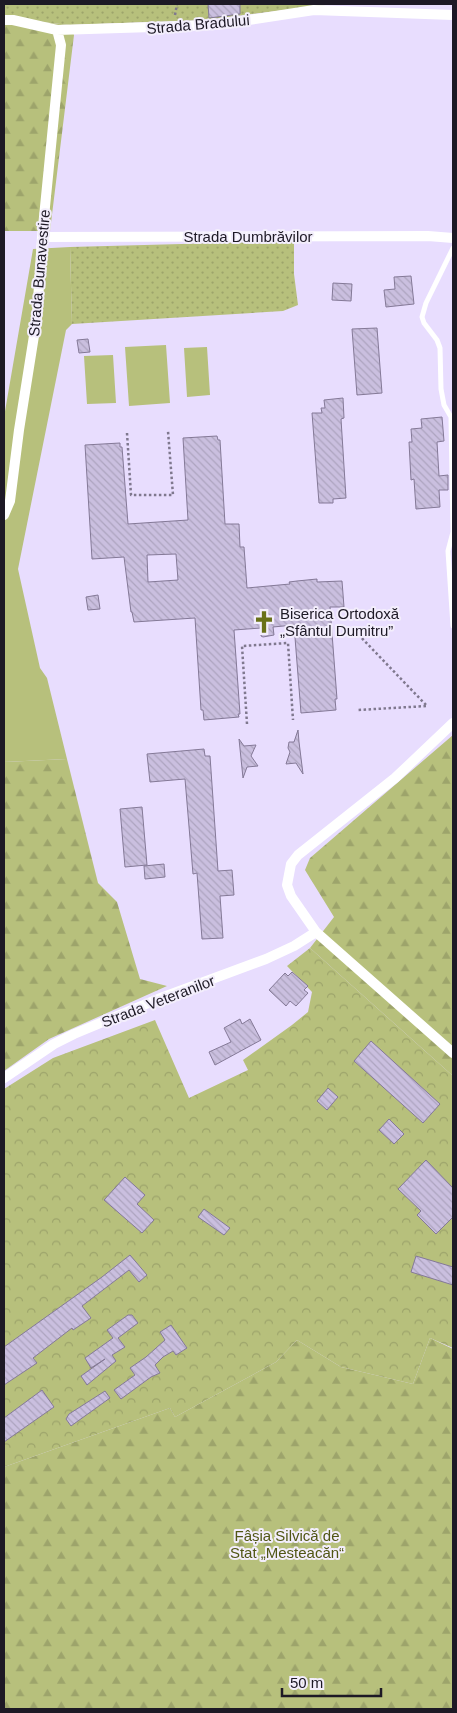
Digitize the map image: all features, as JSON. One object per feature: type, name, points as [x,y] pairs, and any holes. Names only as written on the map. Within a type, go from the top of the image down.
[{"type":"street","name":"Strada Bradului","points":[[4,20],[13,20],[57,30],[216,25],[314,10],[453,15]]},
{"type":"street","name":"Strada Bunavestire","points":[[4,515],[10,501],[36,317],[61,45],[57,30]]},
{"type":"street","name":"Strada Dumbrăvilor","points":[[42,237],[428,236],[453,238]]},
{"type":"street","points":[[453,723],[395,778],[298,855],[291,864],[287,885],[291,896],[316,932],[453,1053]]},
{"type":"street","name":"Strada Veteranilor","points":[[4,1078],[54,1044],[74,1034],[158,999],[266,960],[316,932]]},
{"type":"lane","points":[[453,248],[426,303],[422,317],[440,348],[441,390],[444,405],[451,417],[453,532],[448,559],[453,626]]},
{"type":"path","points":[[127,433],[131,494],[173,495],[168,431]]},
{"type":"path","points":[[355,631],[428,706],[358,710]]},
{"type":"path","points":[[247,724],[242,646],[288,643],[293,720]]},
{"type":"green space","points":[[4,4],[334,4],[203,20],[70,25],[4,18]]},
{"type":"green space","points":[[4,18],[70,25],[74,35],[50,231],[4,231]]},
{"type":"green space","points":[[294,241],[294,274],[298,305],[283,311],[72,324],[70,247]]},
{"type":"green space","points":[[70,247],[72,324],[66,330],[18,569],[40,668],[47,678],[67,759],[4,762],[4,417],[33,249]]},
{"type":"green space","points":[[166,345],[170,403],[129,406],[125,347]]},
{"type":"green space","points":[[207,347],[210,395],[187,397],[184,348]]},
{"type":"green space","points":[[113,355],[116,403],[87,404],[84,356]]},
{"type":"green space","points":[[453,735],[453,1076],[310,948],[334,917],[305,870],[310,858]]},
{"type":"green space","points":[[67,759],[98,883],[117,902],[140,979],[167,986],[49,1039],[4,1071],[4,762]]},
{"type":"green space","points":[[310,948],[453,1076],[453,1348],[430,1338],[413,1384],[341,1367],[297,1340],[276,1362],[175,1417],[170,1408],[4,1467],[4,1089],[53,1058],[155,1020],[189,1098],[248,1070],[243,1060],[308,1012],[312,992],[287,966]]},
{"type":"green space","name":"Fâșia Silvică de Stat „Mesteacăn“","points":[[430,1338],[453,1349],[453,1709],[4,1709],[4,1467],[170,1408],[175,1417],[276,1362],[297,1340],[341,1367],[413,1384]]},
{"type":"building","points":[[208,4],[240,4],[240,14],[209,18]]},
{"type":"building","points":[[411,276],[414,304],[386,307],[384,290],[395,289],[394,277]]},
{"type":"building","points":[[333,283],[352,284],[351,301],[332,300]]},
{"type":"building","points":[[377,328],[382,393],[357,395],[352,329]]},
{"type":"building","points":[[88,339],[90,352],[79,353],[77,340]]},
{"type":"building","points":[[343,398],[344,418],[341,419],[346,498],[333,499],[333,503],[319,503],[312,413],[322,413],[321,408],[325,408],[324,400]]},
{"type":"building","points":[[442,417],[444,441],[437,442],[439,476],[448,475],[448,490],[439,490],[440,507],[416,509],[414,479],[411,480],[409,442],[412,442],[411,429],[422,428],[421,419]]},
{"type":"building","points":[[217,436],[218,440],[220,440],[225,524],[239,524],[240,547],[244,547],[247,588],[290,584],[289,582],[317,579],[317,582],[342,581],[344,607],[330,607],[337,699],[335,699],[336,710],[301,713],[294,625],[273,627],[274,635],[263,637],[261,636],[261,628],[234,630],[239,717],[204,720],[203,710],[201,710],[195,618],[134,622],[124,557],[92,559],[85,445],[120,443],[120,447],[122,447],[128,524],[188,520],[183,438]],"holes":[[[176,554],[178,580],[148,582],[147,555]]]},
{"type":"building","points":[[98,595],[100,609],[88,610],[86,597]]},
{"type":"building","points":[[298,730],[303,774],[296,763],[286,764],[290,752],[288,748],[289,742],[294,742]]},
{"type":"building","points":[[239,739],[244,746],[256,745],[251,756],[258,766],[247,767],[243,778]]},
{"type":"building","points":[[204,749],[205,756],[210,756],[218,871],[232,870],[234,895],[220,896],[223,938],[202,939],[197,873],[193,874],[185,779],[150,782],[147,754]]},
{"type":"building","points":[[142,807],[147,865],[125,867],[120,809]]},
{"type":"building","points":[[164,864],[165,877],[145,879],[144,866]]},
{"type":"building","points":[[292,972],[308,986],[304,990],[308,993],[296,1006],[290,1001],[286,1006],[269,990],[285,973],[288,976]]},
{"type":"building","points":[[240,1019],[242,1024],[250,1019],[261,1040],[215,1065],[209,1052],[231,1042],[224,1028]]},
{"type":"building","points":[[371,1041],[440,1104],[423,1123],[354,1061]]},
{"type":"building","points":[[328,1088],[338,1097],[327,1110],[317,1101]]},
{"type":"building","points":[[389,1119],[404,1134],[394,1144],[379,1130]]},
{"type":"building","points":[[426,1160],[453,1188],[453,1217],[436,1234],[417,1215],[421,1211],[398,1189]]},
{"type":"building","points":[[125,1177],[145,1195],[137,1204],[154,1220],[142,1233],[104,1200]]},
{"type":"building","points":[[204,1209],[230,1228],[224,1235],[198,1217]]},
{"type":"building","points":[[130,1255],[147,1275],[139,1282],[129,1270],[82,1306],[91,1318],[73,1330],[72,1328],[33,1358],[37,1363],[4,1385],[4,1347]]},
{"type":"building","points":[[416,1256],[453,1267],[453,1285],[411,1272]]},
{"type":"building","points":[[128,1315],[132,1315],[138,1323],[118,1338],[125,1347],[112,1355],[116,1361],[87,1385],[81,1376],[105,1359],[91,1368],[85,1358],[113,1338],[107,1330]]},
{"type":"building","points":[[171,1325],[187,1348],[176,1355],[173,1351],[163,1357],[155,1365],[160,1373],[151,1377],[121,1399],[114,1390],[135,1375],[130,1368],[165,1340],[160,1332]]},
{"type":"building","points":[[42,1390],[54,1407],[4,1442],[4,1418]]},
{"type":"building","points":[[105,1391],[110,1398],[71,1426],[66,1419],[69,1414]]},
{"type":"place","name":"Biserica Ortodoxă „Sfântul Dumitru”","points":[[264,622]]}]
